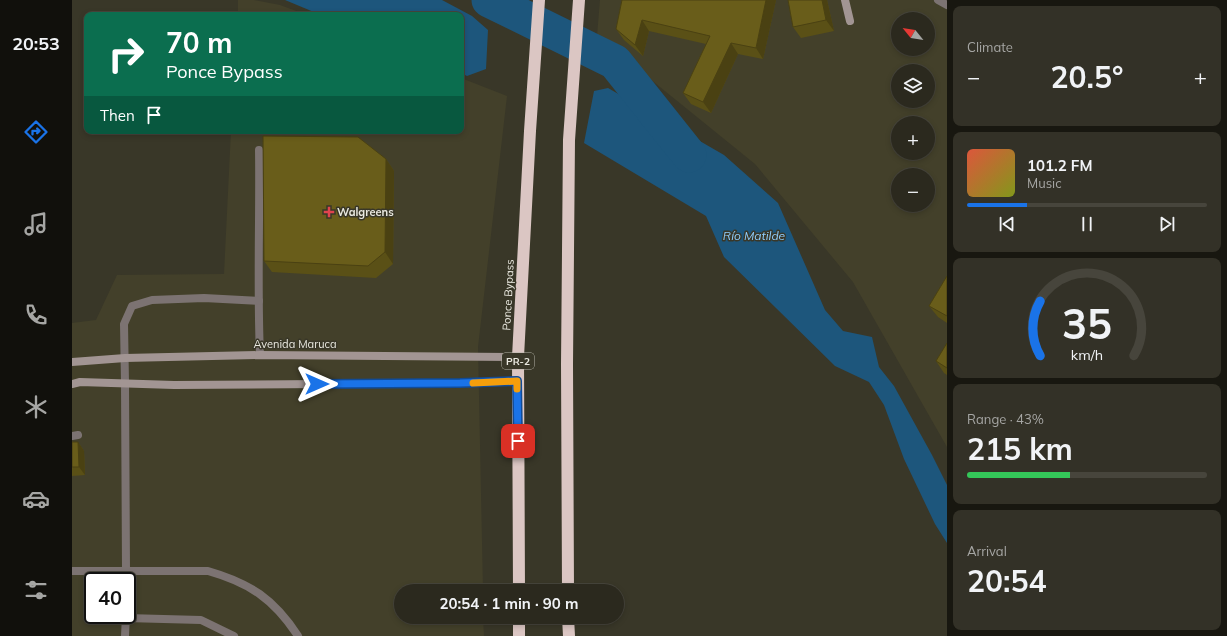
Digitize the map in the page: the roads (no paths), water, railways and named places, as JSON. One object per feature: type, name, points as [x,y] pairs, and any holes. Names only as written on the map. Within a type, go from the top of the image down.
[{"type":"highway","name":"Ponce Bypass","points":[[518,584],[517,381],[530,131],[539,0]]},
{"type":"highway","points":[[568,584],[567,364],[570,140],[579,0]]},
{"type":"highway","points":[[519,624],[519,636]]},
{"type":"highway","points":[[568,624],[569,636]]},
{"type":"street","points":[[845,0],[850,21]]},
{"type":"street","points":[[938,0],[947,5]]},
{"type":"street","points":[[259,150],[260,355]]},
{"type":"street","points":[[126,572],[124,324],[132,306],[152,300],[204,298],[259,301]]},
{"type":"street","name":"Avenida Maruca","points":[[72,362],[125,358],[260,355],[518,357]]},
{"type":"street","points":[[72,384],[80,382],[174,384],[460,383],[517,381]]},
{"type":"street","points":[[72,571],[208,571],[228,577],[252,588],[269,600],[291,624],[298,636]]},
{"type":"street","points":[[136,617],[201,620],[234,636]]},
{"type":"street","points":[[125,636],[126,624]]},
{"type":"water","points":[[285,0],[442,0],[472,16],[488,30],[486,69],[467,76],[464,74],[464,12],[314,12]]},
{"type":"water","name":"Río Matilde","points":[[608,88],[724,155],[778,203],[825,310],[843,331],[872,337],[879,367],[894,386],[947,485],[947,543],[935,524],[904,459],[884,405],[869,382],[835,366],[724,257],[706,216],[584,143],[594,91]]},
{"type":"waterway","name":"Río Matilde","points":[[489,0],[615,62],[689,155]]},
{"type":"place","name":"Walgreens","points":[[329,212]]}]
